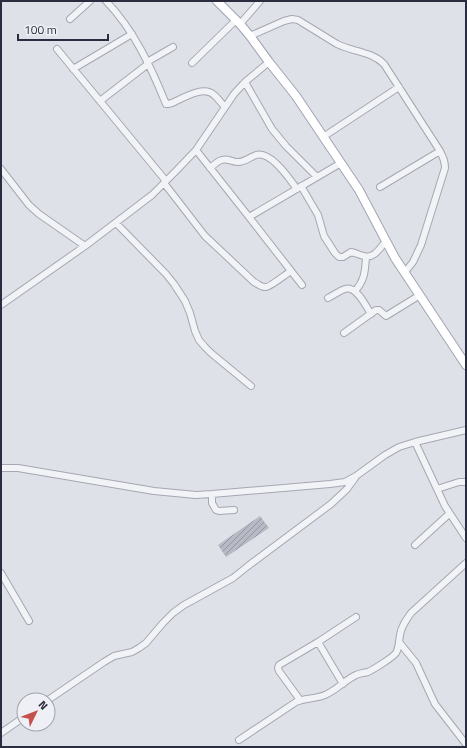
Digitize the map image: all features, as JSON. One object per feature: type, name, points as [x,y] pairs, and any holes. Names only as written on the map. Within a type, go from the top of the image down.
[{"type":"main road","points":[[217,1],[250,36],[268,62],[296,96],[359,190],[395,258],[466,365]]},
{"type":"street","points":[[70,19],[90,1]]},
{"type":"street","points":[[106,1],[119,14],[142,51],[166,104],[172,103],[197,92],[208,91],[215,95],[225,107]]},
{"type":"street","points":[[192,63],[260,1]]},
{"type":"street","points":[[250,36],[284,21],[292,19],[298,20],[337,44],[379,58],[384,64],[440,150],[445,162],[445,168],[421,245],[413,262],[405,272]]},
{"type":"street","points":[[73,69],[132,34]]},
{"type":"street","points":[[100,101],[147,63],[173,47]]},
{"type":"street","points":[[57,49],[165,182],[205,236],[254,282],[263,287],[266,288],[290,271]]},
{"type":"street","points":[[1,305],[85,246],[152,195],[196,150],[234,94],[268,62]]},
{"type":"street","points":[[245,82],[272,129],[317,177]]},
{"type":"street","points":[[323,137],[399,87]]},
{"type":"street","points":[[196,150],[302,285]]},
{"type":"street","points":[[380,187],[440,150]]},
{"type":"street","points":[[210,168],[221,160],[225,159],[239,162],[260,154],[279,165],[299,187],[318,215],[324,236],[339,257],[343,257],[352,252],[366,257],[371,256],[375,254],[386,241]]},
{"type":"street","points":[[249,217],[341,163]]},
{"type":"street","points":[[1,169],[29,205],[39,214],[85,246]]},
{"type":"street","points":[[116,223],[174,284],[190,313],[199,340],[211,353],[251,386]]},
{"type":"street","points":[[355,291],[364,277],[366,257]]},
{"type":"street","points":[[328,298],[350,288],[358,294],[371,314]]},
{"type":"street","points":[[344,333],[376,310],[379,310],[386,316],[420,295]]},
{"type":"street","points":[[1,468],[18,468],[154,491],[181,494],[212,494],[345,482],[399,447],[466,430]]},
{"type":"street","points":[[415,442],[449,514],[466,538]]},
{"type":"street","points":[[56,695],[114,656],[132,652],[146,643],[173,613],[200,595],[233,578],[331,504],[356,476]]},
{"type":"street","points":[[437,489],[460,482],[466,482]]},
{"type":"street","points":[[212,494],[212,503],[216,510],[234,510]]},
{"type":"street","points":[[415,545],[449,514]]},
{"type":"street","points":[[239,740],[300,700],[317,698],[326,695],[357,675],[374,669],[391,657],[396,652],[403,626],[411,613],[466,563]]},
{"type":"street","points":[[1,573],[29,621]]},
{"type":"street","points":[[300,700],[278,668],[279,665],[356,617]]},
{"type":"street","points":[[318,642],[343,684]]},
{"type":"street","points":[[399,642],[416,663],[435,704],[466,744]]},
{"type":"street","points":[[1,733],[16,723]]},
{"type":"building","points":[[260,516],[269,528],[226,557],[218,545]]}]
